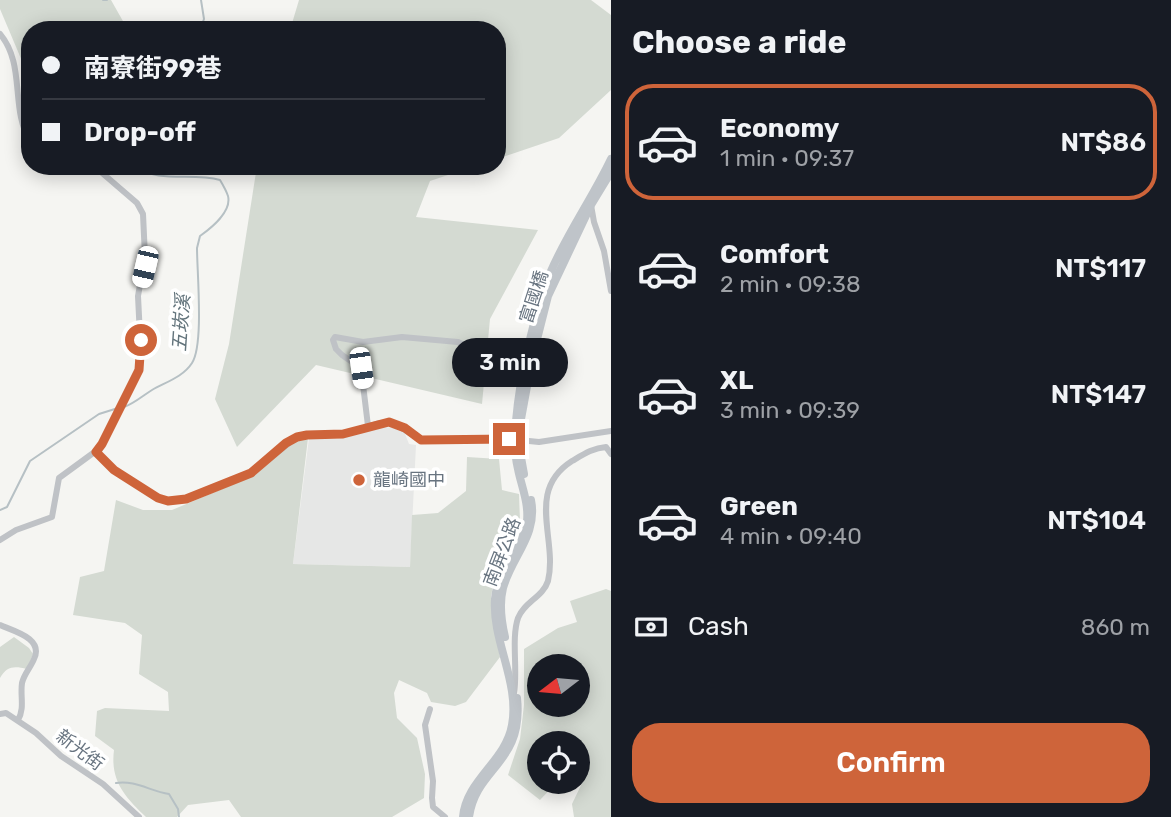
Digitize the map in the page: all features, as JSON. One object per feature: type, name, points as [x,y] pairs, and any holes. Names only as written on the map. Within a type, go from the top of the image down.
[{"type":"main road","points":[[589,202],[611,159]]},
{"type":"main road","points":[[589,202],[611,172]]},
{"type":"main road","name":"富國橋","points":[[518,429],[548,296],[589,202]]},
{"type":"main road","name":"南屏公路","points":[[469,817],[479,789],[508,752],[519,717],[501,604],[506,579],[528,537],[532,522],[532,506],[520,452],[518,429]]},
{"type":"main road","name":"南屏公路","points":[[463,817],[468,796],[507,741],[512,728],[512,701],[496,622],[495,600],[501,576],[527,521],[527,507],[515,452],[518,429]]},
{"type":"street","points":[[0,34],[14,61],[21,116]]},
{"type":"street","points":[[0,540],[16,530],[50,519],[59,478],[96,452],[102,444],[139,370],[141,356],[138,296],[145,267],[145,225],[137,203],[104,175]]},
{"type":"street","points":[[589,202],[604,251],[611,291]]},
{"type":"street","points":[[368,426],[361,368],[336,349],[335,337],[363,342],[402,337],[458,342],[472,349]]},
{"type":"street","points":[[96,452],[114,470],[151,494],[168,501],[177,501],[251,473],[297,437],[343,434],[380,423],[394,423],[421,440],[509,439],[539,442],[611,431]]},
{"type":"street","points":[[512,701],[518,619],[524,608],[544,590],[549,573],[546,494],[568,464],[598,448],[606,447],[611,454]]},
{"type":"street","points":[[0,625],[30,639],[36,649],[23,680],[22,714],[18,720]]},
{"type":"street","points":[[430,709],[425,725],[433,781],[433,807],[445,817]]},
{"type":"street","name":"新光街","points":[[0,715],[6,713],[36,733],[61,756],[103,784],[139,817]]},
{"type":"shaded area","points":[[0,0],[111,0],[123,21],[21,21],[21,59],[0,9]]},
{"type":"shaded area","points":[[299,0],[591,0],[611,15],[611,90],[559,138],[506,156],[506,21],[293,21]]},
{"type":"shaded area","points":[[256,175],[448,175],[430,181],[416,217],[538,230],[490,319],[482,404],[316,365],[237,447],[215,399],[229,344]]},
{"type":"shaded area","name":"龍崎國中","points":[[381,427],[395,428],[405,434],[409,444],[416,445],[410,567],[293,564],[309,438],[337,439]]},
{"type":"shaded area","points":[[308,438],[293,564],[410,567],[412,515],[438,513],[466,491],[467,457],[499,459],[502,490],[519,494],[520,521],[496,572],[491,596],[500,657],[466,702],[455,706],[431,702],[427,693],[399,680],[394,693],[397,718],[417,738],[425,774],[424,798],[392,817],[241,817],[229,800],[188,805],[177,817],[146,817],[117,780],[114,750],[95,736],[97,711],[105,708],[169,711],[168,692],[139,674],[142,635],[125,623],[73,615],[80,577],[104,571],[116,500],[143,510],[172,510],[253,476],[294,442]]},
{"type":"shaded area","points":[[606,589],[611,591],[611,817],[574,817],[572,804],[577,794],[590,794],[590,731],[527,731],[527,790],[508,775],[520,739],[524,705],[524,649],[558,628],[577,622],[570,601]]},
{"type":"shaded area","points":[[14,637],[33,654],[27,669],[11,668],[0,678],[0,647]]},
{"type":"shaded area","points":[[532,794],[546,794],[540,800]]},
{"type":"waterway","name":"五崁溪","points":[[201,0],[203,21]]},
{"type":"waterway","name":"五崁溪","points":[[124,407],[179,376],[192,363],[196,354],[199,325],[197,248],[200,236],[220,219],[228,202],[220,180],[154,175]]},
{"type":"waterway","name":"五崁溪","points":[[0,510],[7,507],[30,461],[99,414],[118,408]]},
{"type":"waterway","points":[[116,783],[136,784],[169,794],[178,809],[179,817]]},
{"type":"place","name":"龍崎國中","points":[[359,480]]},
{"type":"route","points":[[141,340],[139,370],[96,452],[108,466],[158,498],[168,501],[186,499],[251,473],[286,443],[307,435],[343,434],[389,422],[405,428],[421,440],[509,439]]}]
